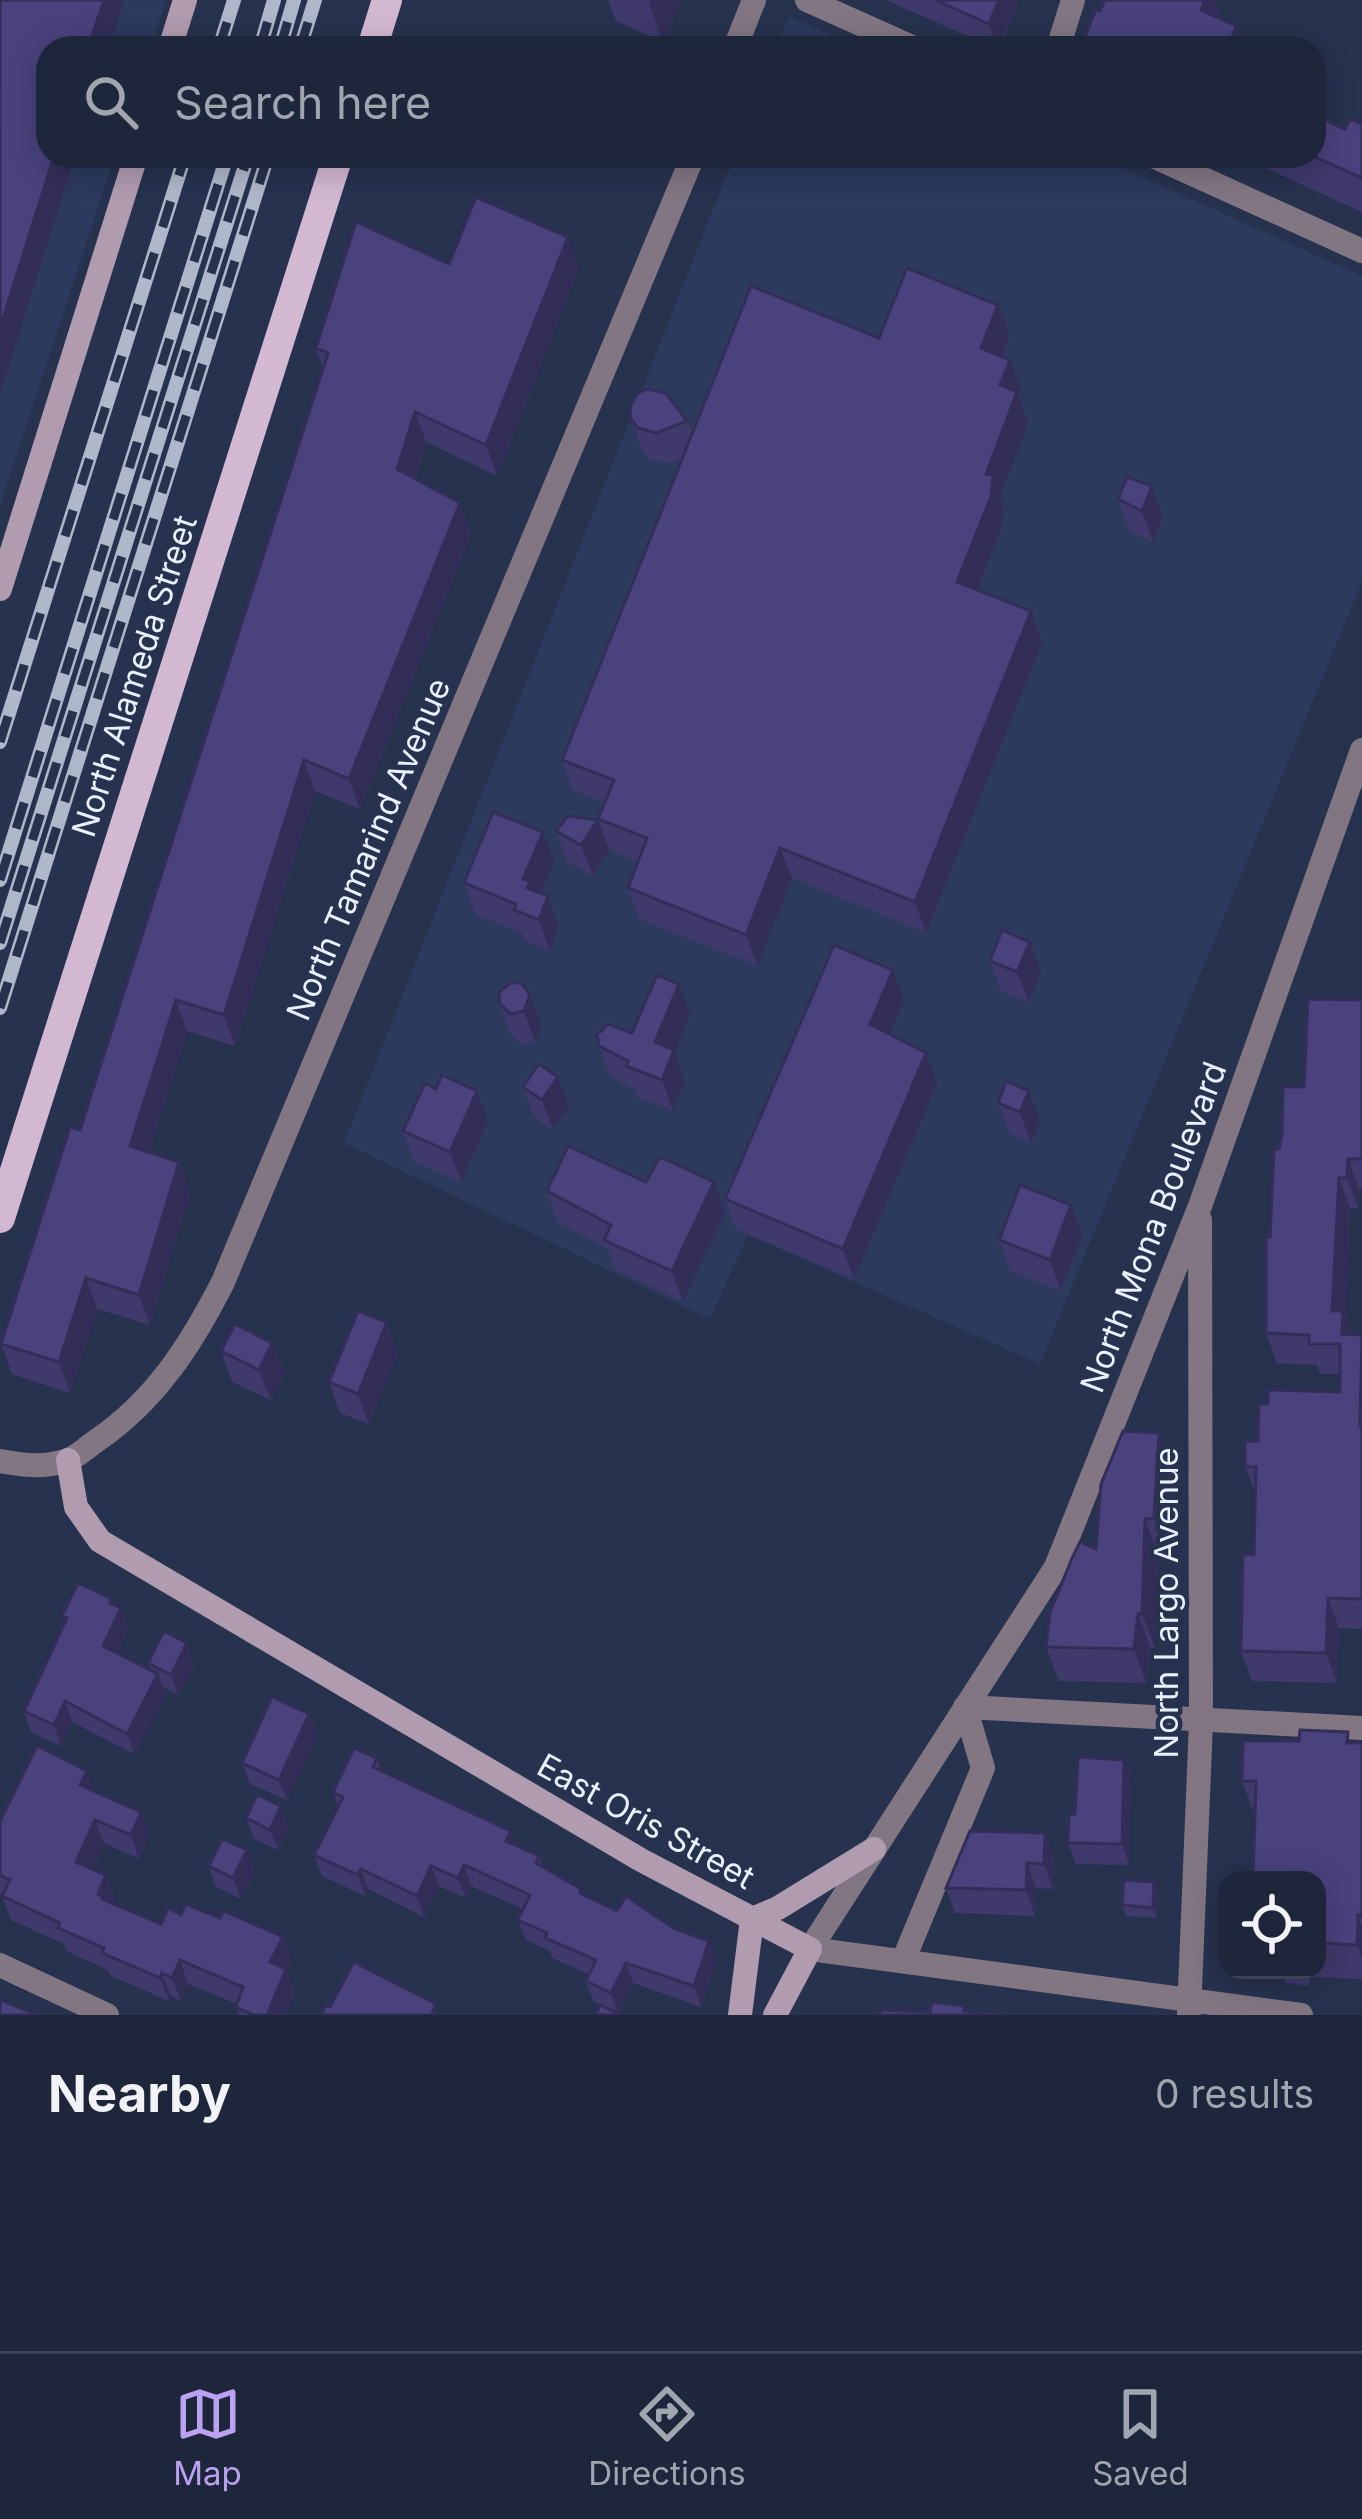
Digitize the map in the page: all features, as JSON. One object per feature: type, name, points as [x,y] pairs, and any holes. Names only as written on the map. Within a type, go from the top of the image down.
[{"type":"main road","points":[[376,36],[387,0]]},
{"type":"main road","name":"North Alameda Street","points":[[0,1218],[334,168]]},
{"type":"street","points":[[174,36],[185,0]]},
{"type":"street","points":[[740,36],[754,0]]},
{"type":"street","points":[[807,0],[887,36]]},
{"type":"street","points":[[1062,36],[1073,0]]},
{"type":"street","points":[[0,589],[132,168]]},
{"type":"street","name":"North Tamarind Avenue","points":[[68,1460],[114,1429],[156,1389],[193,1340],[223,1282],[688,168]]},
{"type":"street","points":[[1180,168],[1362,250]]},
{"type":"street","name":"North Mona Boulevard","points":[[810,1949],[1056,1567],[1200,1206],[1362,750]]},
{"type":"street","name":"North Largo Avenue","points":[[1190,2008],[1201,1722],[1200,1206]]},
{"type":"street","points":[[0,1461],[32,1467],[68,1460]]},
{"type":"street","name":"East Oris Street","points":[[68,1460],[76,1507],[100,1541],[641,1860],[810,1949],[1190,2008],[1301,2015]]},
{"type":"street","points":[[904,1961],[983,1768],[965,1708],[1362,1727]]},
{"type":"street","points":[[740,2015],[752,1919],[874,1849]]},
{"type":"street","points":[[775,2015],[810,1949]]},
{"type":"street","points":[[0,1966],[107,2015]]},
{"type":"shaded area","points":[[0,0],[166,0],[154,36],[36,36],[36,168],[111,168],[0,506]]},
{"type":"shaded area","points":[[789,16],[832,36],[781,36]]},
{"type":"shaded area","points":[[729,168],[1123,168],[1362,276],[1362,582],[1040,1364],[748,1235],[710,1319],[344,1143]]},
{"type":"building","points":[[0,0],[104,0],[92,36],[36,36],[36,168],[50,168],[0,328]]},
{"type":"building","points":[[935,0],[999,0],[989,24]]},
{"type":"building","points":[[1105,0],[1205,0],[1201,10],[1236,26],[1232,36],[1085,36],[1096,10],[1100,11]]},
{"type":"building","points":[[1350,119],[1362,124],[1362,178],[1326,162],[1326,120],[1345,129]]},
{"type":"building","points":[[476,197],[568,237],[486,445],[415,412],[397,469],[460,503],[349,779],[304,760],[224,1015],[176,1000],[130,1146],[179,1162],[139,1295],[86,1278],[59,1362],[1,1344],[70,1127],[80,1130],[328,353],[316,348],[356,222],[449,264]]},
{"type":"building","points":[[907,268],[998,305],[981,348],[1010,360],[1000,385],[1017,392],[986,474],[993,476],[991,496],[957,582],[1031,611],[915,902],[780,848],[746,935],[628,888],[647,838],[598,819],[614,780],[562,760],[751,286],[879,338]]},
{"type":"building","points":[[647,389],[666,393],[687,421],[656,433],[638,428],[630,408],[637,394]]},
{"type":"building","points":[[1127,477],[1152,486],[1142,511],[1118,499]]},
{"type":"building","points":[[493,812],[543,832],[523,879],[530,881],[527,888],[548,896],[539,920],[514,910],[516,904],[464,883]]},
{"type":"building","points":[[568,816],[598,820],[581,845],[556,831]]},
{"type":"building","points":[[1002,930],[1030,942],[1017,972],[990,961]]},
{"type":"building","points":[[834,945],[893,970],[870,1024],[926,1053],[843,1249],[725,1199]]},
{"type":"building","points":[[657,975],[679,984],[655,1042],[674,1050],[662,1080],[626,1066],[628,1061],[599,1046],[597,1035],[608,1024],[632,1033]]},
{"type":"building","points":[[521,983],[530,994],[524,1011],[510,1014],[499,1002],[500,991]]},
{"type":"building","points":[[1308,999],[1362,1000],[1362,1159],[1348,1159],[1347,1178],[1339,1178],[1332,1311],[1343,1311],[1342,1334],[1362,1335],[1362,1599],[1328,1598],[1326,1653],[1241,1651],[1243,1554],[1254,1555],[1256,1467],[1245,1467],[1245,1441],[1258,1441],[1259,1404],[1268,1404],[1268,1390],[1340,1392],[1340,1344],[1309,1344],[1309,1335],[1266,1333],[1266,1237],[1270,1237],[1274,1149],[1279,1149],[1282,1134],[1283,1087],[1304,1087]]},
{"type":"building","points":[[539,1064],[558,1077],[542,1100],[523,1087]]},
{"type":"building","points":[[442,1075],[477,1091],[450,1152],[403,1131],[425,1083],[436,1089]]},
{"type":"building","points":[[1006,1081],[1029,1091],[1020,1112],[998,1103]]},
{"type":"building","points":[[568,1146],[646,1182],[660,1157],[714,1182],[672,1271],[604,1240],[611,1225],[547,1191]]},
{"type":"building","points":[[1020,1185],[1071,1205],[1050,1260],[999,1240]]},
{"type":"building","points":[[358,1311],[387,1322],[358,1394],[329,1382]]},
{"type":"building","points":[[235,1324],[272,1343],[259,1370],[221,1351]]},
{"type":"building","points":[[1123,1431],[1159,1433],[1154,1519],[1145,1519],[1142,1614],[1138,1614],[1134,1649],[1046,1647],[1050,1612],[1080,1542],[1096,1549],[1101,1484]]},
{"type":"building","points":[[78,1583],[121,1608],[103,1646],[158,1674],[127,1734],[65,1701],[54,1725],[24,1711]]},
{"type":"building","points":[[164,1631],[187,1643],[171,1675],[148,1663]]},
{"type":"building","points":[[272,1697],[309,1714],[279,1780],[242,1763]]},
{"type":"building","points":[[1300,1730],[1348,1732],[1347,1743],[1362,1743],[1362,1916],[1358,1915],[1357,1945],[1326,1943],[1326,1871],[1253,1871],[1256,1781],[1242,1781],[1243,1741],[1299,1741]]},
{"type":"building","points":[[37,1746],[87,1771],[80,1785],[141,1812],[131,1835],[95,1820],[76,1862],[106,1875],[98,1894],[102,1899],[161,1924],[168,1908],[181,1915],[186,1904],[220,1918],[224,1911],[283,1937],[270,1962],[286,1969],[267,2015],[236,2007],[243,1987],[180,1960],[172,1978],[162,1973],[160,1978],[102,1953],[104,1948],[2,1896],[10,1880],[0,1875],[0,1821]]},
{"type":"building","points":[[354,1748],[377,1758],[373,1767],[511,1831],[506,1841],[539,1856],[536,1863],[581,1889],[580,1893],[617,1911],[626,1896],[675,1929],[709,1941],[694,1986],[626,1963],[611,1993],[586,1981],[596,1960],[545,1938],[547,1933],[518,1920],[530,1895],[464,1865],[458,1878],[431,1866],[417,1896],[361,1869],[358,1875],[314,1855],[343,1797],[333,1792]]},
{"type":"building","points":[[1078,1757],[1124,1760],[1122,1844],[1068,1843],[1069,1814],[1075,1814]]},
{"type":"building","points":[[257,1795],[281,1806],[270,1830],[246,1818]]},
{"type":"building","points":[[970,1831],[1045,1833],[1044,1864],[1027,1863],[1026,1890],[946,1888]]},
{"type":"building","points":[[222,1839],[247,1850],[233,1878],[209,1866]]},
{"type":"building","points":[[1124,1880],[1154,1882],[1153,1908],[1122,1905]]},
{"type":"building","points":[[354,1962],[436,2004],[433,2015],[321,2015]]},
{"type":"building","points":[[0,2000],[37,2015],[0,2015]]},
{"type":"building","points":[[932,2002],[1002,2015],[880,2015],[880,2010],[930,2012]]},
{"type":"building","points":[[600,2005],[621,2015],[596,2015]]},
{"type":"railway","points":[[223,36],[234,0]]},
{"type":"railway","points":[[264,36],[274,0]]},
{"type":"railway","points":[[284,36],[294,0]]},
{"type":"railway","points":[[304,36],[315,0]]},
{"type":"railway","points":[[0,742],[181,168]]},
{"type":"railway","points":[[0,880],[223,168]]},
{"type":"railway","points":[[0,943],[244,168]]},
{"type":"railway","points":[[0,1008],[264,168]]}]
